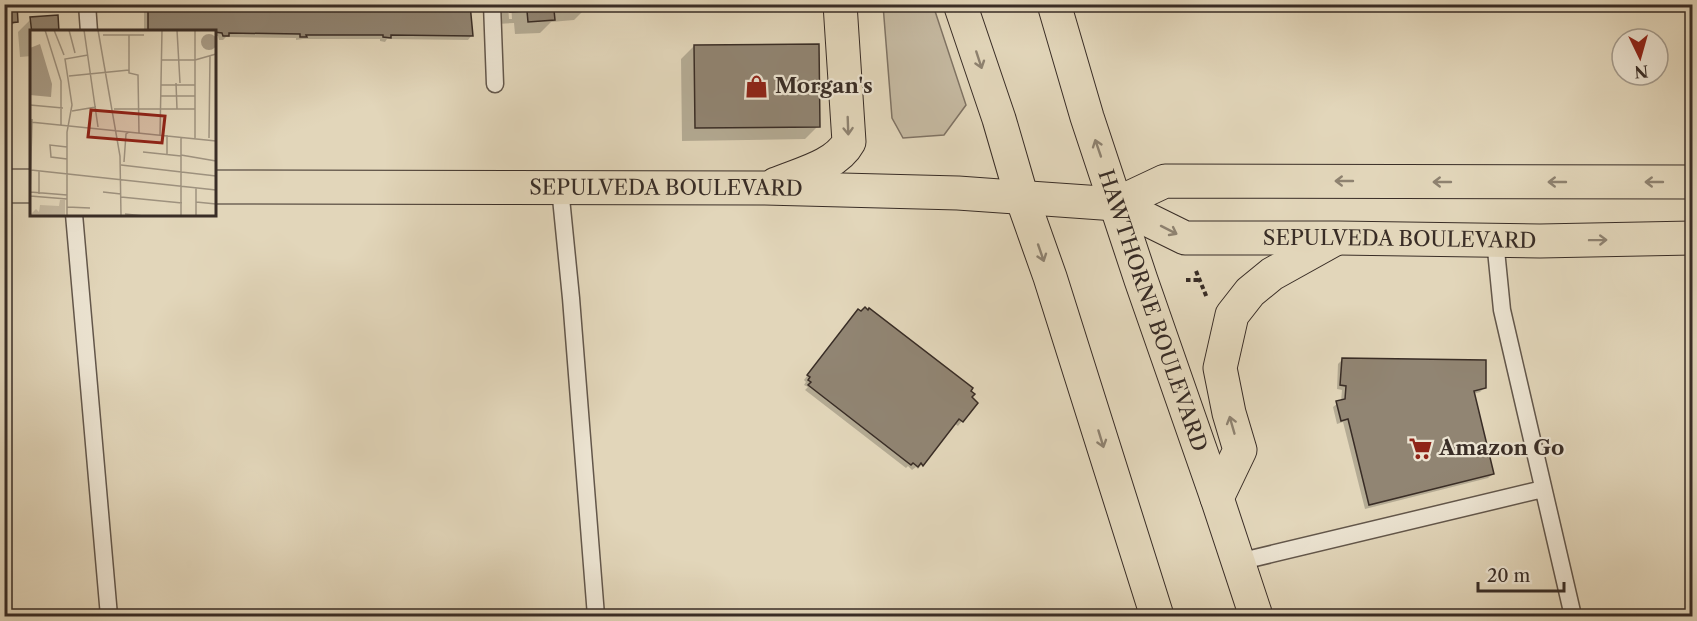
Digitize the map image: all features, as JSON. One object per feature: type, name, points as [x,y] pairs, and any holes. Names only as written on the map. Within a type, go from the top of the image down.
[{"type":"main road","points":[[765,188],[829,161],[843,152],[849,142],[840,4]]},
{"type":"main road","points":[[960,4],[999,119],[1022,198],[1050,277],[1157,616]]},
{"type":"main road","name":"HAWTHORNE BOULEVARD","points":[[1054,4],[1087,117],[1256,616]]},
{"type":"main road","name":"SEPULVEDA BOULEVARD","points":[[1116,204],[1165,181],[1692,182]]},
{"type":"main road","points":[[4,186],[30,186]]},
{"type":"main road","name":"SEPULVEDA BOULEVARD","points":[[216,187],[765,188],[958,193],[1116,204],[1185,238],[1338,237],[1495,240],[1692,238]]},
{"type":"main road","points":[[1217,498],[1240,450],[1229,413],[1220,368],[1232,315],[1250,292],[1272,274],[1338,237]]},
{"type":"lane","points":[[87,4],[89,30]]},
{"type":"lane","points":[[492,4],[495,84]]},
{"type":"lane","points":[[560,188],[596,616]]},
{"type":"lane","points":[[74,216],[110,616]]},
{"type":"lane","points":[[1495,240],[1502,310],[1574,616]]},
{"type":"lane","points":[[1238,562],[1543,489]]},
{"type":"path","points":[[1196,271],[1209,302]]},
{"type":"path","points":[[1186,280],[1200,280]]},
{"type":"shaded area","points":[[883,5],[933,5],[966,105],[944,135],[903,138],[892,118]]},
{"type":"building","points":[[4,4],[17,4],[18,22],[9,23],[10,38],[4,39]]},
{"type":"building","points":[[148,4],[470,4],[473,36],[391,35],[391,38],[383,37],[383,35],[306,35],[307,37],[300,37],[300,34],[229,33],[229,36],[223,36],[216,30],[148,30]]},
{"type":"building","points":[[509,4],[588,4],[589,7],[554,10],[555,20],[528,22],[527,11],[510,12]]},
{"type":"building","points":[[58,15],[59,30],[32,30],[30,17]]},
{"type":"building","name":"Morgan's","points":[[819,44],[820,127],[695,128],[694,45]]},
{"type":"building","points":[[865,307],[973,388],[971,391],[975,394],[972,397],[978,403],[963,422],[959,419],[923,466],[921,463],[918,467],[913,463],[911,465],[808,385],[811,382],[807,375],[858,309],[861,311]]},
{"type":"building","name":"Amazon Go","points":[[1342,358],[1486,360],[1486,388],[1474,391],[1494,474],[1369,505],[1348,419],[1341,421],[1336,401],[1345,399],[1346,386],[1340,385]]},
{"type":"place","name":"Morgan's","points":[[757,86]]},
{"type":"place","name":"Amazon Go","points":[[1421,448]]}]
